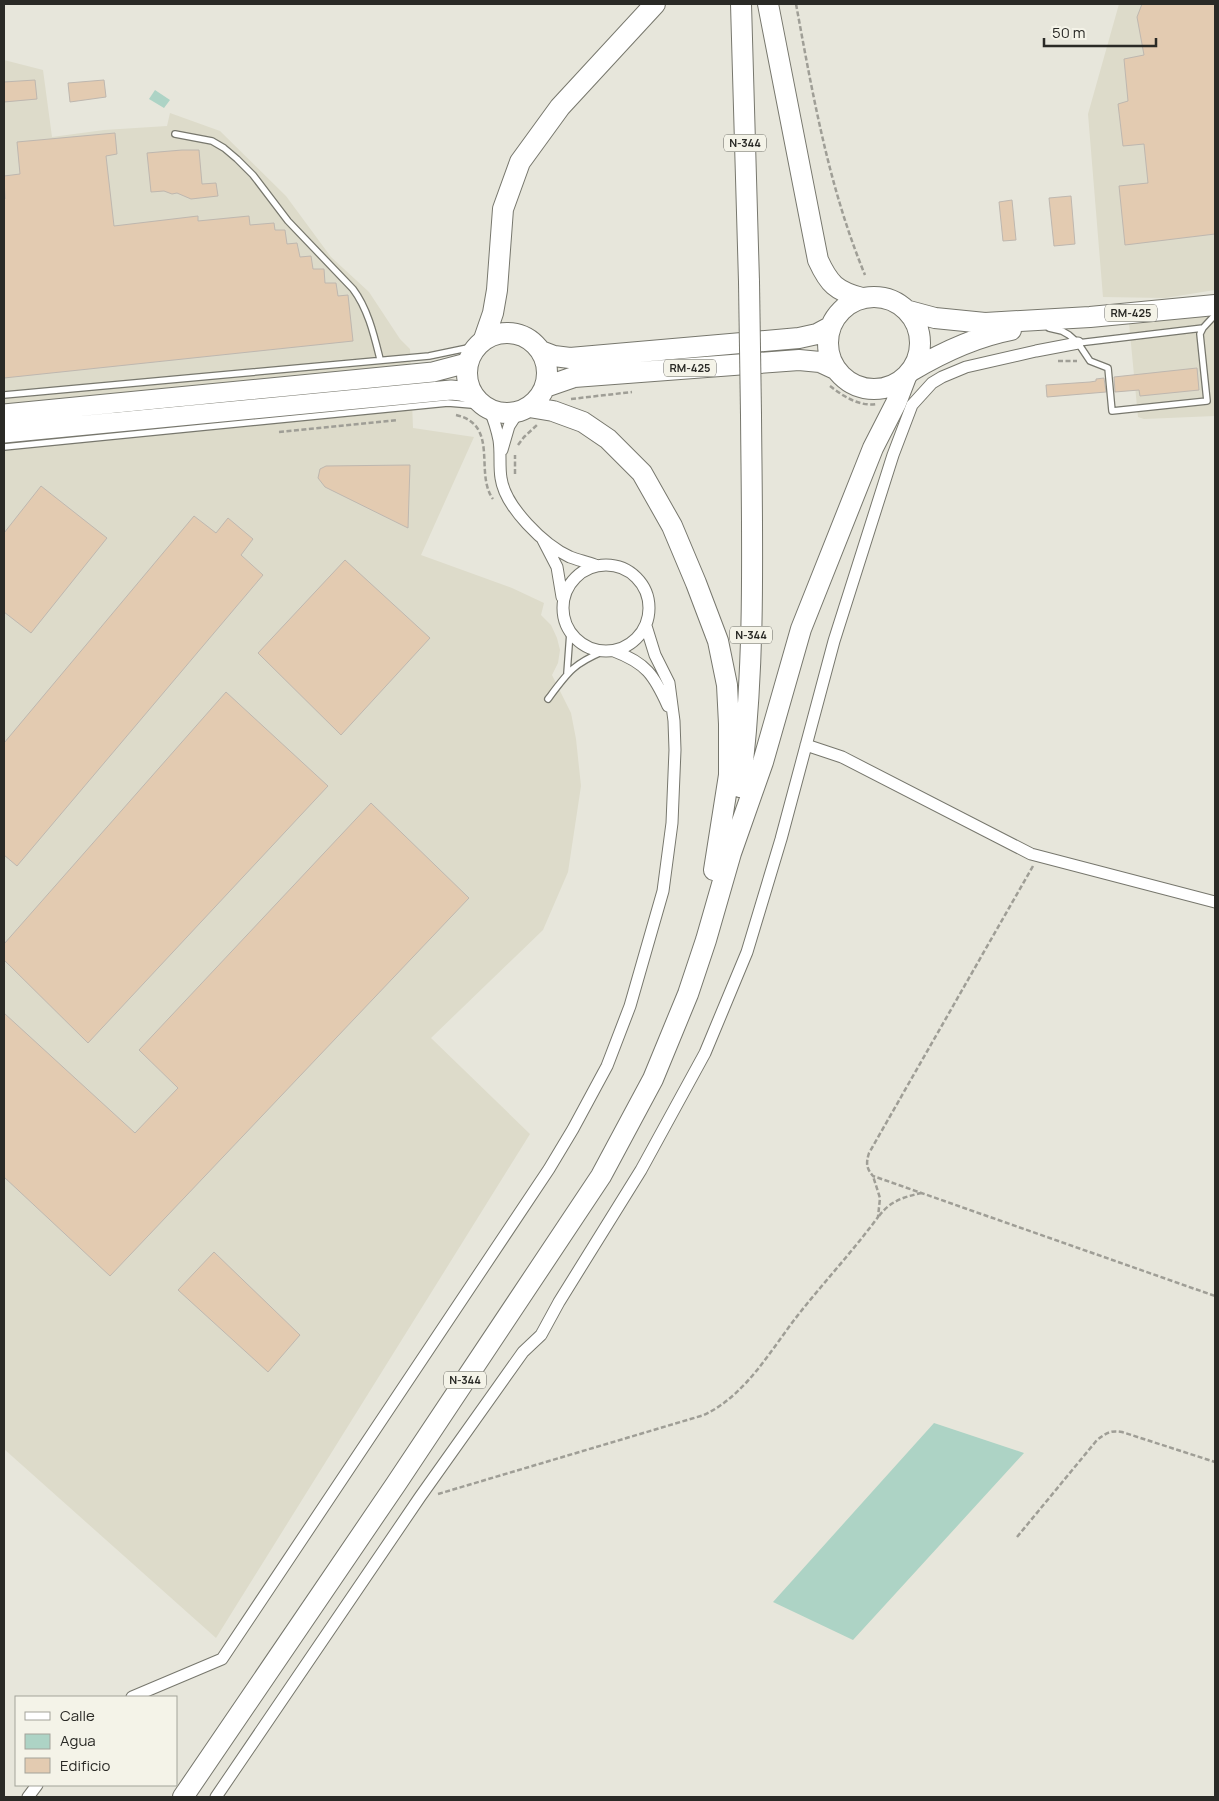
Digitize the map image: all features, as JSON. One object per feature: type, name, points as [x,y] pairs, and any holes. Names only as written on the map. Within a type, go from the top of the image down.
[{"type":"highway","points":[[655,4],[560,106],[520,162],[503,209],[494,306],[476,349],[467,379],[482,404],[504,414],[524,410],[553,411],[583,422],[596,430],[642,472],[672,526],[718,642],[727,685],[729,775],[707,910],[706,940]]},
{"type":"highway","name":"N-344","points":[[183,1797],[601,1176],[653,1079],[684,1003],[706,940],[731,853],[746,740],[751,636],[751,415],[741,4]]},
{"type":"highway","points":[[768,4],[818,260],[824,275],[834,287],[845,294],[862,298]]},
{"type":"highway","points":[[731,853],[763,762],[801,629],[874,448],[909,374],[918,360],[921,347],[920,334],[916,322],[899,303],[887,298],[874,296],[862,298],[848,304],[837,314],[830,327],[828,341],[829,356],[835,369],[844,379],[856,386],[869,389],[882,389],[895,384],[909,374],[931,359],[963,344],[998,333],[1039,325]]},
{"type":"highway","name":"RM-425","points":[[1039,325],[1215,305]]},
{"type":"highway","points":[[909,312],[935,318],[985,323],[1039,325]]},
{"type":"highway","name":"RM-425","points":[[541,351],[554,356],[570,358],[799,338],[817,334],[830,327]]},
{"type":"highway","points":[[476,349],[496,334],[509,333],[521,335],[541,351],[546,362],[548,375],[545,387],[539,398],[524,410]]},
{"type":"highway","name":"RM-425","points":[[545,387],[574,377],[789,361],[820,362],[835,369]]},
{"type":"main road","points":[[4,414],[426,373],[454,367],[476,349]]},
{"type":"main road","points":[[4,433],[451,390],[461,390],[482,404]]},
{"type":"street","points":[[216,1797],[426,1488],[523,1352],[541,1335],[559,1302],[640,1170],[705,1053],[747,952],[781,840],[837,632],[893,455],[912,405],[932,383],[966,367],[1036,350],[1078,343]]},
{"type":"street","points":[[482,404],[499,440],[501,478],[504,493],[519,515],[541,536],[570,557],[596,565]]},
{"type":"street","points":[[500,459],[509,426],[524,410]]},
{"type":"street","points":[[541,536],[557,567],[564,617],[570,632],[579,642],[591,649],[609,651],[630,657],[643,666],[658,683],[674,721]]},
{"type":"street","points":[[563,600],[567,588],[574,578],[584,570],[596,565],[610,564],[623,567],[635,575],[644,585],[649,598],[650,612],[646,626],[638,638],[627,646],[609,651]]},
{"type":"street","points":[[134,1696],[222,1659],[548,1169],[573,1129],[607,1066],[630,1006],[662,891],[672,823],[675,759],[674,721],[669,683],[655,655],[646,626]]},
{"type":"street","points":[[806,745],[842,757],[1031,854],[1215,902]]},
{"type":"street","points":[[28,1797],[36,1786]]},
{"type":"lane","points":[[175,134],[212,141],[224,148],[253,175],[288,221],[353,289],[361,300],[373,332],[380,360]]},
{"type":"lane","points":[[1039,325],[1062,331],[1078,343],[1090,361],[1108,368],[1112,411],[1207,401],[1200,334],[1215,315]]},
{"type":"lane","points":[[1078,343],[1203,328]]},
{"type":"lane","points":[[4,395],[429,356],[476,349]]},
{"type":"lane","points":[[4,447],[448,403],[482,404]]},
{"type":"lane","points":[[567,673],[570,632]]},
{"type":"lane","points":[[548,699],[567,673],[583,660],[609,651]]},
{"type":"path","points":[[796,4],[814,104],[833,182],[864,275]]},
{"type":"path","points":[[1052,361],[1090,361]]},
{"type":"path","points":[[515,476],[514,460],[519,443],[553,411]]},
{"type":"path","points":[[449,415],[468,419],[480,432],[484,445],[486,477],[490,494],[497,505],[508,498]]},
{"type":"path","points":[[274,432],[406,419]]},
{"type":"path","points":[[1039,856],[869,1152],[866,1162],[868,1170],[874,1176],[1215,1296]]},
{"type":"path","points":[[874,1176],[880,1198],[878,1217]]},
{"type":"path","points":[[426,1488],[436,1494],[717,1410],[737,1394],[748,1381],[798,1316],[892,1202],[923,1193]]},
{"type":"path","points":[[1017,1537],[1097,1440],[1105,1433],[1112,1431],[1122,1432],[1215,1462]]},
{"type":"shaded area","points":[[1119,4],[1215,4],[1215,290],[1165,298],[1103,297],[1088,114]]},
{"type":"shaded area","points":[[4,60],[43,70],[52,137],[104,130],[167,126],[170,113],[220,131],[286,196],[331,257],[369,292],[400,339],[410,349],[413,428],[474,437],[421,555],[512,588],[544,603],[541,615],[551,625],[560,650],[558,663],[552,675],[571,713],[576,739],[581,786],[568,872],[543,930],[431,1038],[530,1134],[216,1638],[4,1449]]},
{"type":"shaded area","points":[[1215,315],[1215,416],[1144,419],[1138,417],[1129,323]]},
{"type":"water","points":[[155,90],[170,100],[164,108],[149,99]]},
{"type":"water","points":[[934,1423],[1024,1453],[853,1640],[773,1602]]},
{"type":"building","points":[[1142,4],[1215,4],[1215,234],[1125,245],[1119,186],[1148,183],[1144,144],[1123,146],[1118,104],[1128,101],[1124,59],[1144,55],[1137,17]]},
{"type":"building","points":[[35,80],[37,99],[4,102],[4,82]]},
{"type":"building","points":[[104,80],[106,97],[70,102],[68,83]]},
{"type":"building","points":[[115,133],[117,154],[106,156],[114,226],[198,216],[198,221],[249,216],[250,225],[274,223],[275,230],[285,230],[287,244],[297,243],[300,257],[311,256],[313,269],[324,269],[325,283],[336,283],[338,296],[348,295],[353,341],[4,378],[4,176],[20,174],[17,142]]},
{"type":"building","points":[[199,150],[202,184],[216,183],[218,196],[191,199],[177,193],[151,192],[147,153]]},
{"type":"building","points":[[1071,196],[1075,244],[1054,246],[1049,198]]},
{"type":"building","points":[[1012,200],[1016,240],[1003,241],[999,202]]},
{"type":"building","points":[[1197,368],[1199,390],[1140,396],[1139,390],[1115,392],[1114,377]]},
{"type":"building","points":[[1104,378],[1106,392],[1047,397],[1046,385],[1090,382]]},
{"type":"building","points":[[410,465],[408,528],[325,487],[318,478],[320,469],[326,466]]},
{"type":"building","points":[[41,486],[107,538],[31,633],[4,612],[4,533]]},
{"type":"building","points":[[194,516],[216,533],[228,518],[253,539],[241,555],[263,575],[17,866],[4,855],[4,743]]},
{"type":"building","points":[[345,560],[430,638],[341,735],[258,653]]},
{"type":"building","points":[[226,692],[328,786],[88,1043],[4,960],[4,944]]},
{"type":"building","points":[[371,803],[469,898],[110,1276],[4,1177],[4,1013],[135,1133],[178,1088],[139,1050]]},
{"type":"building","points":[[214,1252],[300,1335],[268,1372],[178,1290]]}]
